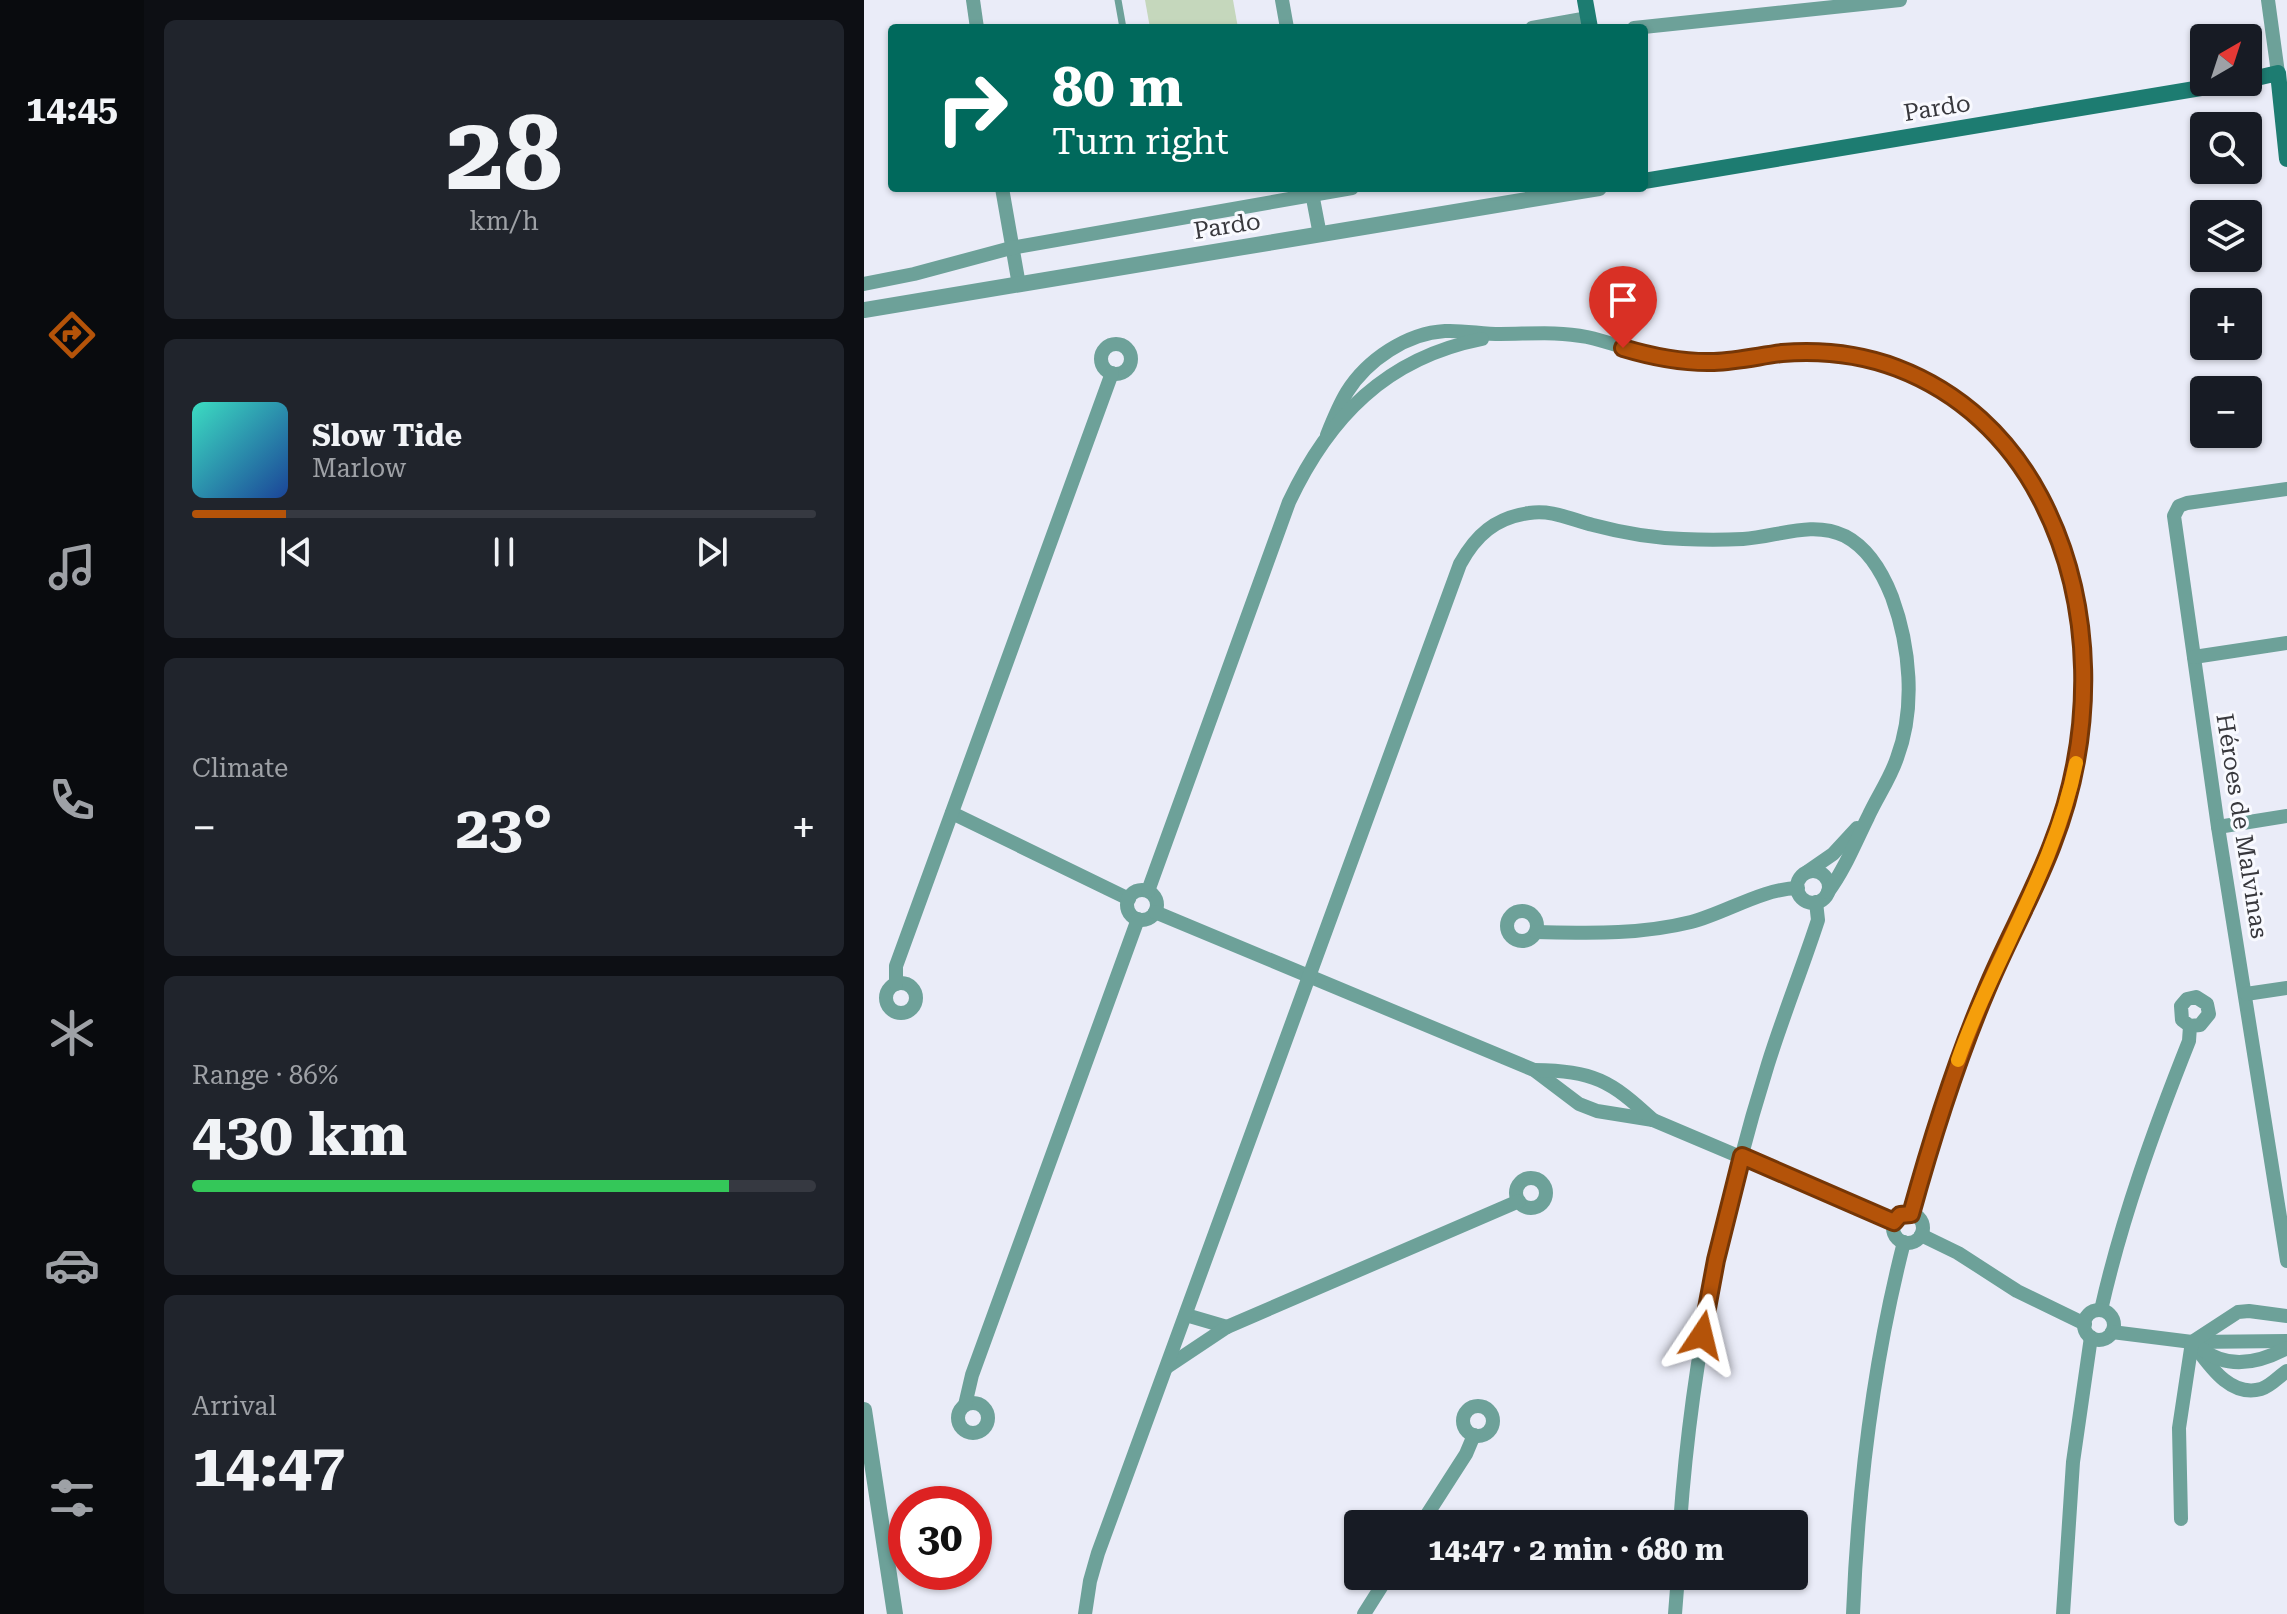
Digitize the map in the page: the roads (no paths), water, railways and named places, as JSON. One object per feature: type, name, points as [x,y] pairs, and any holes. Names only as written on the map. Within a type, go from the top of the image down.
[{"type":"main road","points":[[1585,0],[1589,23]]},
{"type":"main road","points":[[2262,77],[2278,73],[2287,159]]},
{"type":"main road","name":"Pardo","points":[[1648,180],[2190,90]]},
{"type":"street","points":[[973,0],[976,24]]},
{"type":"street","points":[[1282,0],[1286,24]]},
{"type":"street","points":[[1648,26],[1900,0]]},
{"type":"street","points":[[2268,0],[2278,73]]},
{"type":"street","points":[[1003,192],[1019,285]]},
{"type":"street","name":"Pardo","points":[[864,284],[1011,248],[1307,192]]},
{"type":"street","points":[[1312,192],[1320,235]]},
{"type":"street","name":"Pardo","points":[[864,310],[1575,192]]},
{"type":"street","points":[[1327,435],[1346,392],[1361,373],[1394,348],[1427,334],[1444,331],[1566,333],[1642,354],[1690,362],[1809,352],[1834,353],[1895,367],[1926,380],[1953,397],[2011,451],[2044,505],[2058,534],[2069,570],[2081,639],[2083,712],[2076,766],[2052,846],[1964,1045],[1936,1125],[1911,1214]]},
{"type":"street","points":[[1148,891],[1289,502],[1327,435],[1350,407],[1379,382],[1405,367],[1466,342],[1510,334]]},
{"type":"street","points":[[1394,348],[1405,367]]},
{"type":"street","points":[[896,984],[896,966],[1112,373]]},
{"type":"street","name":"Héroes de Malvinas","points":[[2287,489],[2187,503],[2179,506],[2174,516],[2218,827],[2246,994],[2280,1165],[2287,1261]]},
{"type":"street","points":[[1085,1614],[1098,1553],[1308,976],[1460,564],[1485,529],[1516,515],[1544,511],[1623,532],[1679,539],[1746,539],[1796,530],[1835,532],[1847,537],[1861,548],[1881,575],[1896,610],[1908,677],[1906,718],[1899,754],[1840,875],[1822,897],[1804,899],[1798,888],[1799,880],[1847,840],[1872,809]]},
{"type":"street","points":[[2194,657],[2287,643]]},
{"type":"street","points":[[952,813],[1129,899]]},
{"type":"street","points":[[2218,827],[2287,816]]},
{"type":"street","points":[[1681,1510],[1689,1426],[1716,1260],[1768,1065],[1828,883],[1823,875],[1807,872]]},
{"type":"street","points":[[1536,932],[1620,934],[1651,930],[1693,922],[1780,890],[1798,888]]},
{"type":"street","points":[[1148,891],[1157,902],[1155,912],[1148,918],[1138,919],[1130,913],[1129,899],[1135,892],[1148,891]]},
{"type":"street","points":[[1155,912],[1534,1070],[1579,1104],[1597,1111],[1653,1120],[1894,1222]]},
{"type":"street","points":[[965,1405],[972,1375],[1138,919]]},
{"type":"street","points":[[2246,994],[2287,988]]},
{"type":"street","points":[[2101,1310],[2136,1179],[2189,1041],[2190,1026]]},
{"type":"street","points":[[1534,1070],[1569,1071],[1590,1076],[1626,1094],[1653,1120]]},
{"type":"street","points":[[1167,1367],[1227,1327],[1519,1201]]},
{"type":"street","points":[[1911,1214],[1921,1220],[1921,1235],[1913,1241],[1904,1242],[1896,1236],[1894,1222],[1900,1215],[1911,1214]]},
{"type":"street","points":[[1921,1235],[1950,1248],[2017,1291],[2105,1338],[2112,1332],[2192,1342],[2287,1341]]},
{"type":"street","points":[[1853,1614],[1860,1504],[1877,1361],[1904,1242]]},
{"type":"street","points":[[2063,1614],[2073,1462],[2092,1312],[2101,1310],[2112,1317],[2112,1332]]},
{"type":"street","points":[[2181,1519],[2179,1428],[2192,1342],[2238,1312],[2287,1316]]},
{"type":"street","points":[[1186,1315],[1227,1327]]},
{"type":"street","points":[[2192,1342],[2209,1355],[2232,1363],[2264,1359],[2287,1348]]},
{"type":"street","points":[[2192,1342],[2219,1376],[2239,1388],[2261,1389],[2287,1371]]},
{"type":"street","points":[[864,1410],[895,1614]]},
{"type":"street","points":[[1430,1510],[1470,1448],[1474,1435]]},
{"type":"street","points":[[1364,1614],[1379,1590]]},
{"type":"street","points":[[1675,1614],[1677,1590]]},
{"type":"lane","points":[[1118,0],[1122,24]]}]
